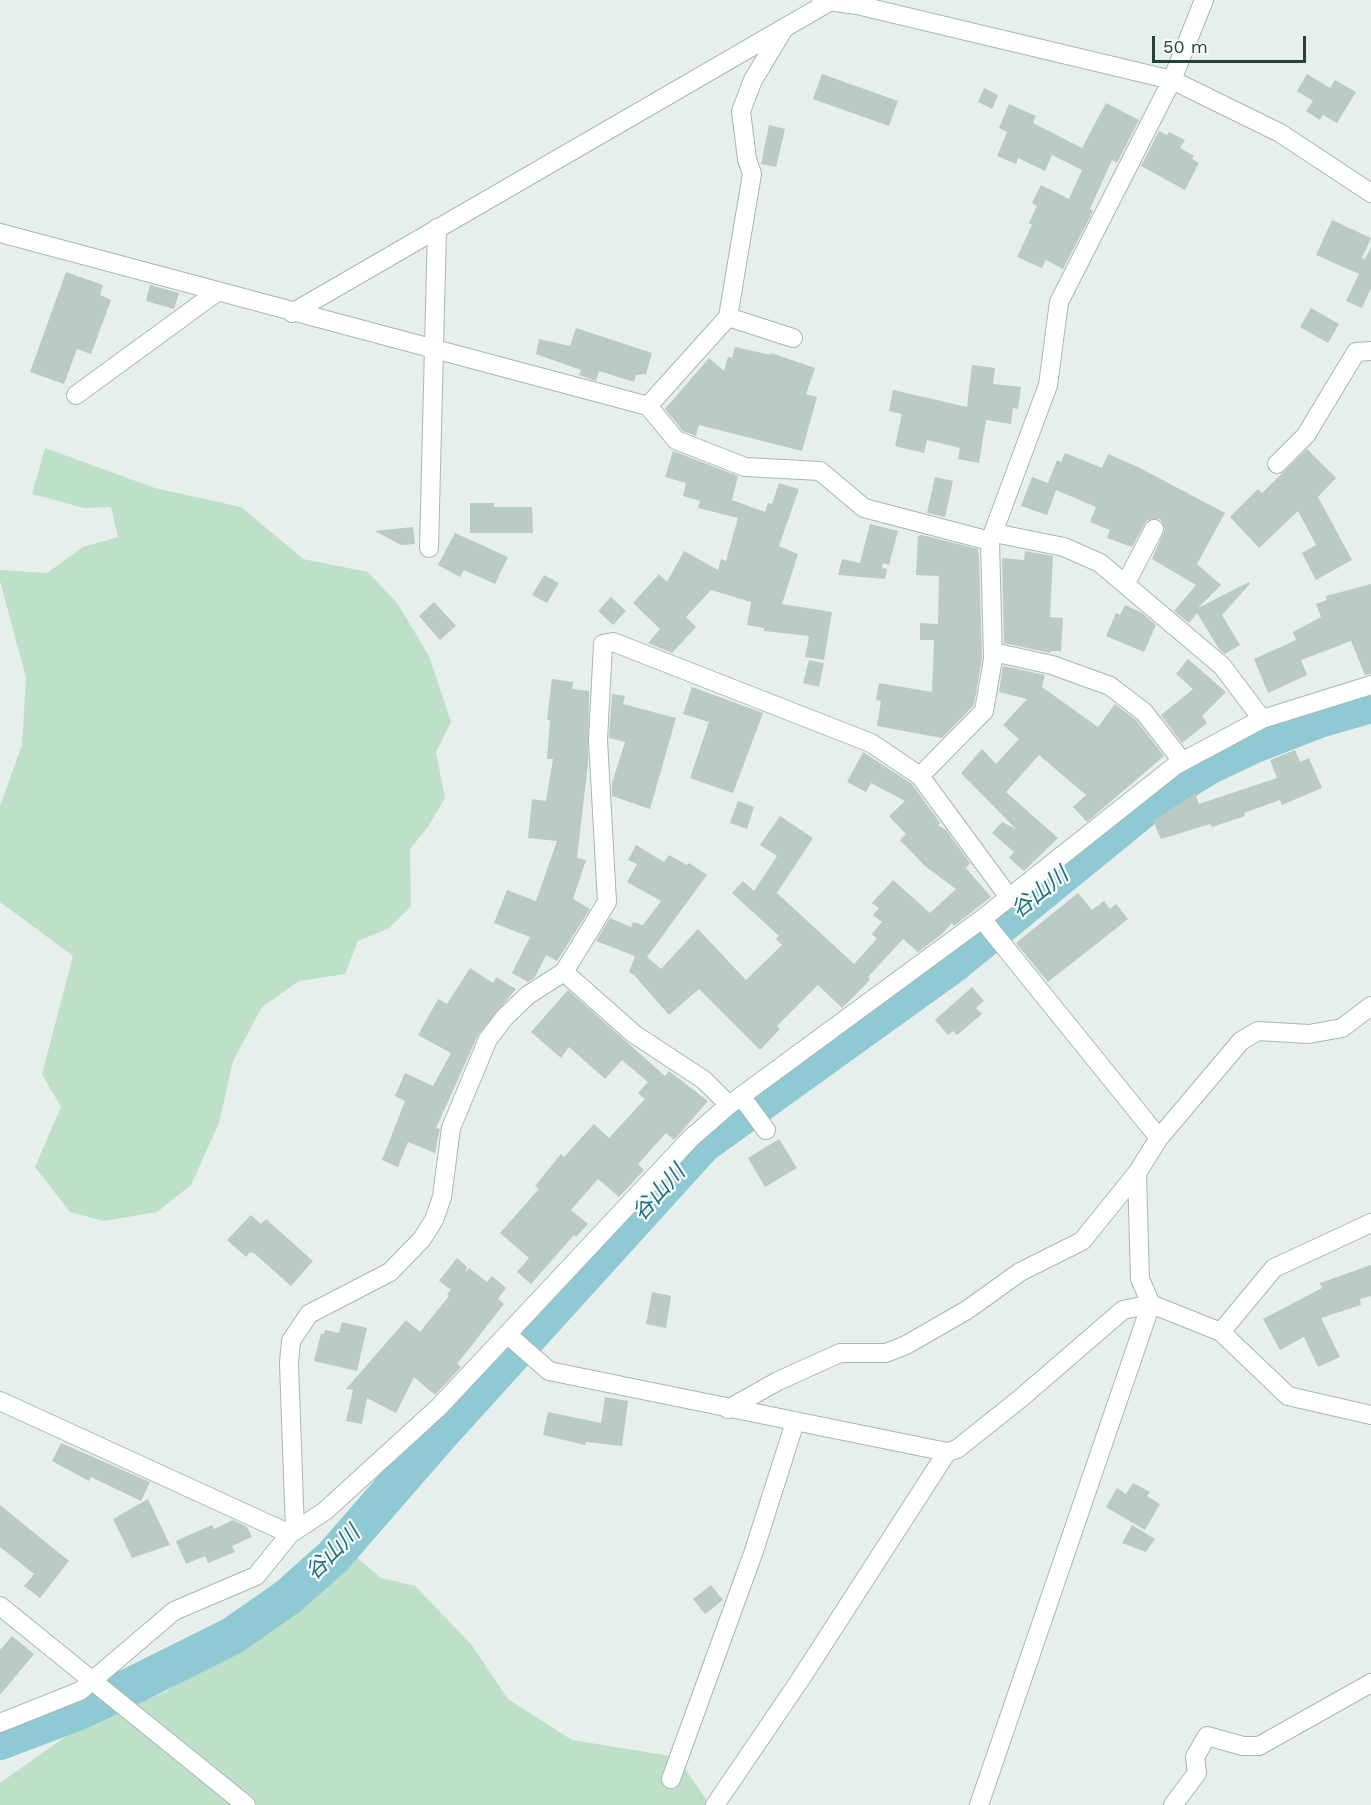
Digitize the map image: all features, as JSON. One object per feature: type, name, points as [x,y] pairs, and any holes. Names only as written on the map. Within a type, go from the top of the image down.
[{"type":"street","points":[[920,776],[984,711],[993,652],[992,537],[1048,385],[1059,302],[1172,80],[1204,0]]},
{"type":"street","points":[[292,313],[784,28],[825,1],[857,2],[1172,80],[1280,133],[1371,193]]},
{"type":"street","points":[[648,406],[728,317],[752,174],[747,159],[741,111],[753,80],[784,28]]},
{"type":"street","points":[[429,548],[437,228]]},
{"type":"street","points":[[0,233],[292,313],[648,406],[676,440],[745,467],[820,471],[864,508],[992,537],[1064,547],[1100,562],[1222,666],[1262,719]]},
{"type":"street","points":[[76,395],[217,292]]},
{"type":"street","points":[[728,317],[793,338]]},
{"type":"street","points":[[1277,464],[1306,435],[1356,352],[1371,351]]},
{"type":"street","points":[[1125,583],[1154,529]]},
{"type":"street","points":[[292,1532],[289,1364],[291,1341],[309,1314],[390,1272],[422,1239],[434,1220],[442,1197],[451,1128],[488,1039],[505,1017],[528,995],[564,972],[607,902],[598,740],[603,644],[613,642],[871,743],[920,776],[1008,896]]},
{"type":"street","points":[[993,652],[1052,665],[1110,686],[1144,712],[1182,761]]},
{"type":"street","points":[[0,1723],[97,1683],[174,1611],[256,1576],[292,1532],[325,1511],[439,1407],[691,1137],[735,1101],[982,919],[1008,896],[1182,761],[1262,719],[1371,685]]},
{"type":"street","points":[[982,919],[1159,1138]]},
{"type":"street","points":[[564,972],[634,1034],[735,1101],[766,1130]]},
{"type":"street","points":[[728,1408],[778,1381],[840,1353],[885,1353],[906,1345],[967,1310],[1020,1272],[1082,1240],[1137,1173],[1159,1138],[1241,1041],[1258,1031],[1309,1034],[1342,1028],[1371,1006]]},
{"type":"street","points":[[978,1805],[1151,1304],[1140,1279],[1137,1173]]},
{"type":"street","points":[[1221,1332],[1274,1268],[1371,1223]]},
{"type":"street","points":[[508,1334],[549,1371],[947,1452],[957,1449],[1021,1398],[1123,1310],[1151,1304],[1221,1332],[1288,1396],[1371,1415]]},
{"type":"street","points":[[0,1401],[292,1532]]},
{"type":"street","points":[[671,1779],[754,1551],[795,1422]]},
{"type":"street","points":[[715,1805],[800,1680],[947,1452]]},
{"type":"street","points":[[0,1606],[246,1805]]},
{"type":"street","points":[[1173,1805],[1197,1773],[1195,1757],[1207,1736],[1243,1746],[1259,1746],[1371,1683]]},
{"type":"green space","points":[[45,448],[155,488],[241,507],[303,559],[368,572],[398,604],[429,656],[451,722],[436,752],[445,798],[428,827],[410,849],[411,906],[389,928],[358,941],[345,974],[299,981],[262,1007],[233,1061],[219,1123],[191,1185],[157,1212],[104,1221],[70,1212],[35,1167],[61,1107],[42,1074],[73,956],[0,902],[0,806],[22,745],[26,678],[0,581],[0,570],[47,573],[83,547],[118,537],[111,507],[84,508],[32,494]]},
{"type":"green space","points":[[352,1553],[381,1578],[415,1586],[471,1644],[508,1699],[572,1740],[677,1757],[710,1805],[0,1805],[0,1783],[69,1734],[165,1692],[286,1619]]},
{"type":"building","points":[[822,74],[898,101],[889,126],[813,99]]},
{"type":"building","points":[[1307,74],[1330,88],[1335,80],[1356,92],[1337,123],[1323,115],[1320,120],[1306,111],[1313,101],[1297,91]]},
{"type":"building","points":[[984,88],[998,95],[992,109],[978,102]]},
{"type":"building","points":[[1106,103],[1139,120],[1117,163],[1112,160],[1090,209],[1093,211],[1063,269],[1046,260],[1042,268],[1017,257],[1032,225],[1029,223],[1037,206],[1032,203],[1041,185],[1069,199],[1082,170],[1052,155],[1045,171],[1018,158],[1016,164],[997,156],[1007,132],[999,128],[1009,104],[1036,116],[1033,123],[1082,148]]},
{"type":"building","points":[[769,125],[785,129],[776,167],[761,164]]},
{"type":"building","points":[[1159,131],[1167,135],[1169,132],[1185,140],[1180,148],[1194,156],[1192,159],[1199,163],[1185,190],[1141,166]]},
{"type":"building","points":[[1332,220],[1371,238],[1362,258],[1365,259],[1371,247],[1371,288],[1362,308],[1346,301],[1359,274],[1316,255]]},
{"type":"building","points":[[66,272],[103,285],[100,295],[111,300],[91,354],[77,349],[64,384],[30,372]]},
{"type":"building","points":[[150,285],[179,293],[174,309],[146,301]]},
{"type":"building","points":[[1311,308],[1339,324],[1328,343],[1300,327]]},
{"type":"building","points":[[576,328],[652,353],[646,374],[636,375],[634,382],[599,371],[596,381],[579,375],[581,370],[536,354],[539,339],[570,346]]},
{"type":"building","points":[[735,347],[771,355],[771,353],[815,368],[806,394],[817,397],[802,451],[699,425],[696,436],[683,431],[665,409],[709,358],[724,371],[728,357],[732,358]]},
{"type":"building","points":[[972,365],[995,368],[993,384],[1021,387],[1018,409],[1013,408],[1011,424],[986,420],[979,463],[958,459],[960,448],[927,440],[924,453],[895,446],[902,414],[889,411],[893,390],[967,407]]},
{"type":"building","points":[[1307,449],[1336,478],[1318,497],[1352,560],[1316,580],[1302,553],[1316,545],[1298,511],[1259,548],[1230,517],[1258,489],[1262,493]]},
{"type":"building","points":[[673,451],[738,476],[732,500],[765,512],[768,503],[772,504],[779,483],[799,489],[779,546],[798,554],[782,604],[832,612],[824,660],[805,657],[809,636],[764,631],[764,628],[747,625],[751,602],[711,590],[686,617],[696,627],[672,653],[648,643],[660,629],[633,603],[659,574],[667,582],[684,551],[718,570],[721,559],[726,561],[738,518],[698,508],[700,501],[683,496],[686,483],[665,477]]},
{"type":"building","points":[[1065,453],[1102,468],[1108,454],[1138,467],[1225,513],[1197,564],[1221,585],[1198,608],[1249,582],[1250,584],[1222,615],[1240,645],[1225,654],[1219,649],[1197,613],[1189,623],[1174,611],[1196,585],[1152,559],[1165,529],[1160,519],[1147,520],[1132,547],[1107,538],[1110,530],[1090,522],[1096,507],[1056,490],[1047,515],[1021,506],[1032,477],[1048,483],[1057,460],[1061,462]]},
{"type":"building","points":[[935,477],[953,481],[945,517],[927,513]]},
{"type":"building","points":[[470,503],[494,503],[494,507],[532,507],[533,533],[470,533]]},
{"type":"building","points":[[870,524],[898,531],[889,565],[883,563],[882,568],[887,569],[885,579],[838,575],[842,559],[860,563]]},
{"type":"building","points":[[413,527],[415,544],[401,545],[375,531]]},
{"type":"building","points":[[455,533],[508,557],[495,584],[464,570],[460,577],[438,565]]},
{"type":"building","points":[[922,535],[978,549],[979,557],[982,658],[975,699],[973,706],[942,738],[877,726],[881,701],[876,700],[879,683],[932,692],[934,640],[920,640],[920,623],[938,624],[939,576],[916,575],[918,536]]},
{"type":"building","points":[[1025,551],[1053,556],[1050,617],[1063,618],[1061,651],[1050,653],[1004,643],[1002,558],[1024,560]]},
{"type":"building","points":[[544,575],[559,583],[547,603],[532,595]]},
{"type":"building","points":[[1371,584],[1371,674],[1365,675],[1351,641],[1301,660],[1307,675],[1268,693],[1254,659],[1296,640],[1293,632],[1321,617],[1316,604],[1327,600],[1326,596]]},
{"type":"building","points":[[611,597],[626,611],[613,625],[598,611]]},
{"type":"building","points":[[434,602],[456,626],[440,640],[419,616]]},
{"type":"building","points":[[1125,605],[1142,613],[1156,625],[1144,652],[1106,636],[1116,613],[1120,615]]},
{"type":"building","points":[[1188,659],[1226,692],[1202,716],[1207,723],[1182,743],[1161,715],[1193,689],[1176,674]]},
{"type":"building","points":[[809,660],[824,663],[819,687],[803,683]]},
{"type":"building","points":[[1003,666],[1045,675],[1042,687],[1098,727],[1115,704],[1136,720],[1164,756],[1087,822],[1073,807],[1086,795],[1039,755],[1006,792],[1058,838],[1024,871],[1009,858],[1014,852],[992,833],[1002,822],[1016,829],[961,773],[982,749],[996,764],[1019,739],[1003,725],[1027,699],[999,692]]},
{"type":"building","points":[[552,679],[573,682],[572,689],[589,691],[588,764],[577,858],[586,860],[573,899],[590,909],[557,961],[546,955],[535,977],[528,982],[512,973],[530,937],[494,923],[507,890],[536,901],[557,841],[528,838],[532,799],[546,801],[553,759],[547,759],[550,720],[547,720]]},
{"type":"building","points":[[692,687],[763,713],[733,793],[690,778],[709,722],[683,714]]},
{"type":"building","points":[[612,694],[625,696],[623,704],[676,718],[650,809],[612,796],[612,783],[625,742],[609,738]]},
{"type":"building","points":[[1295,750],[1300,762],[1309,758],[1322,788],[1282,805],[1280,800],[1244,813],[1245,816],[1212,827],[1210,824],[1161,839],[1153,821],[1195,793],[1199,804],[1277,778],[1270,760]]},
{"type":"building","points":[[863,752],[912,784],[940,823],[938,825],[946,830],[970,863],[966,868],[991,897],[954,926],[952,923],[941,935],[918,952],[903,939],[868,977],[870,980],[842,1008],[818,985],[777,1026],[780,1029],[760,1050],[699,989],[669,1015],[629,972],[635,956],[596,941],[610,918],[631,927],[633,922],[643,925],[661,901],[627,882],[637,864],[628,860],[636,845],[664,862],[669,855],[687,865],[689,863],[707,875],[647,957],[661,969],[698,929],[746,980],[782,945],[776,939],[779,936],[732,893],[743,881],[754,891],[777,856],[760,845],[780,816],[813,838],[777,893],[854,964],[877,939],[872,934],[882,922],[873,915],[879,908],[872,903],[893,880],[930,913],[956,889],[925,866],[900,840],[906,834],[889,816],[905,801],[871,783],[866,792],[847,782]]},
{"type":"building","points":[[738,801],[754,807],[747,829],[730,823]]},
{"type":"building","points":[[1078,893],[1092,910],[1104,901],[1110,909],[1116,904],[1128,919],[1048,982],[1016,943]]},
{"type":"building","points":[[470,968],[493,983],[496,977],[516,989],[478,1035],[436,1128],[440,1129],[435,1153],[408,1142],[398,1167],[382,1160],[405,1101],[395,1096],[405,1073],[433,1086],[451,1053],[418,1035],[438,999],[447,1004]]},
{"type":"building","points":[[972,987],[984,1001],[976,1008],[982,1014],[957,1035],[953,1031],[948,1035],[935,1020]]},
{"type":"building","points":[[568,990],[665,1076],[669,1071],[708,1101],[674,1140],[666,1133],[638,1164],[644,1170],[619,1197],[598,1179],[571,1210],[588,1224],[576,1237],[574,1235],[531,1284],[517,1272],[529,1258],[500,1233],[539,1189],[535,1186],[561,1154],[564,1157],[594,1124],[609,1138],[645,1099],[638,1093],[648,1082],[622,1060],[605,1079],[569,1047],[561,1058],[531,1032]]},
{"type":"building","points":[[779,1139],[797,1168],[765,1187],[748,1158]]},
{"type":"building","points":[[251,1215],[261,1224],[266,1219],[313,1261],[291,1286],[255,1254],[250,1252],[246,1257],[227,1240]]},
{"type":"building","points":[[457,1258],[467,1267],[466,1272],[469,1268],[487,1282],[492,1276],[506,1288],[498,1299],[504,1304],[457,1364],[461,1367],[435,1395],[414,1377],[396,1413],[367,1398],[362,1424],[346,1421],[353,1390],[346,1389],[406,1320],[420,1332],[449,1296],[447,1294],[451,1290],[439,1281]]},
{"type":"building","points":[[1371,1265],[1371,1296],[1360,1299],[1361,1305],[1321,1318],[1340,1357],[1318,1367],[1304,1337],[1280,1350],[1263,1319],[1322,1288],[1320,1283]]},
{"type":"building","points":[[652,1292],[671,1296],[666,1328],[646,1324]]},
{"type":"building","points":[[342,1322],[367,1328],[357,1371],[314,1361],[321,1334],[324,1334],[325,1330],[339,1333]]},
{"type":"building","points":[[605,1397],[628,1401],[622,1446],[586,1442],[585,1445],[543,1435],[548,1412],[601,1423]]},
{"type":"building","points":[[61,1443],[150,1482],[141,1501],[91,1477],[89,1481],[52,1461]]},
{"type":"building","points":[[1133,1483],[1150,1492],[1147,1496],[1160,1504],[1145,1530],[1106,1507],[1117,1488],[1126,1494]]},
{"type":"building","points":[[148,1499],[170,1545],[132,1558],[113,1519]]},
{"type":"building","points":[[0,1505],[69,1561],[40,1598],[24,1586],[34,1574],[0,1547]]},
{"type":"building","points":[[233,1520],[247,1527],[252,1537],[232,1546],[235,1552],[208,1563],[205,1556],[186,1564],[176,1541],[212,1525],[214,1529]]},
{"type":"building","points":[[1132,1525],[1155,1539],[1146,1552],[1122,1543]]},
{"type":"building","points":[[711,1585],[723,1600],[705,1614],[693,1599]]},
{"type":"building","points":[[12,1636],[34,1654],[0,1695],[0,1650]]},
{"type":"waterway","name":"谷山川","points":[[0,1741],[79,1711],[140,1682],[232,1636],[288,1597],[333,1557],[440,1434],[703,1144],[953,964],[1159,796],[1210,765],[1252,745],[1319,719],[1371,704]]}]
